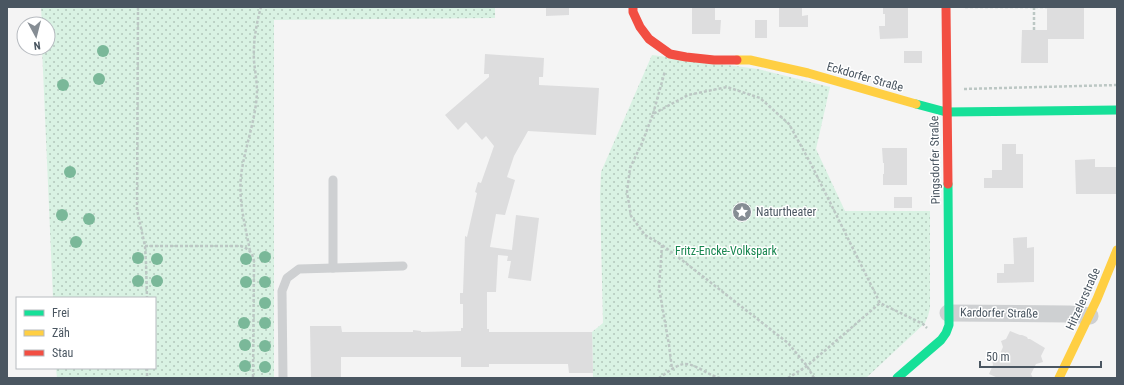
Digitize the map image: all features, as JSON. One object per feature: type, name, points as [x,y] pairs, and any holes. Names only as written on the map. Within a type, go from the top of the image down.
[{"type":"street","name":"Eckdorfer Straße","points":[[633,7],[633,12],[640,27],[649,39],[670,54],[714,60],[750,60],[808,73],[946,112],[1117,110]]},
{"type":"street","name":"Pingsdorfer Straße","points":[[946,7],[948,313]]},
{"type":"street","name":"Hitzelerstraße","points":[[1059,378],[1090,316],[1110,271],[1117,250]]},
{"type":"street","name":"Kardorfer Straße","points":[[897,378],[946,333],[949,324],[948,313],[1069,314],[1090,316]]},
{"type":"lane","points":[[333,180],[333,268]]},
{"type":"lane","points":[[283,378],[282,292],[287,278],[299,269],[403,266]]},
{"type":"path","points":[[138,7],[137,210],[145,246],[147,297]]},
{"type":"path","points":[[253,378],[254,261],[250,251],[241,201],[240,186],[241,170],[256,105],[257,91],[254,47],[256,28],[261,7]]},
{"type":"path","points":[[946,7],[1046,7]]},
{"type":"path","points":[[1034,7],[1034,30]]},
{"type":"path","points":[[670,54],[653,114],[642,144],[630,168],[627,192],[631,216],[645,235],[662,245],[788,343],[807,366],[814,378]]},
{"type":"path","points":[[946,90],[1117,85]]},
{"type":"path","points":[[653,114],[688,95],[727,87],[760,98],[789,124],[812,164],[880,302],[923,324],[940,340]]},
{"type":"path","points":[[662,245],[659,288],[672,369]]},
{"type":"path","points":[[145,246],[241,246],[250,251]]},
{"type":"path","points":[[788,378],[807,366],[880,302]]},
{"type":"path","points":[[659,378],[672,369],[684,364],[693,366],[714,377],[720,378]]},
{"type":"green space","points":[[41,7],[495,7],[495,18],[274,20],[274,378],[57,378],[56,369],[156,369],[156,297],[53,297],[42,56],[56,56],[56,16],[42,16]]},
{"type":"green space","name":"Fritz-Encke-Volkspark","points":[[652,55],[758,69],[830,87],[816,149],[845,211],[930,211],[930,308],[928,316],[925,323],[866,378],[593,378],[592,332],[603,323],[600,196],[601,172]]},
{"type":"building","points":[[546,7],[569,7],[569,15],[546,16]]},
{"type":"building","points":[[692,7],[715,7],[715,20],[721,20],[720,34],[692,34]]},
{"type":"building","points":[[779,7],[802,7],[802,16],[808,15],[808,27],[779,27]]},
{"type":"building","points":[[883,7],[908,7],[908,38],[880,39],[879,26],[885,26],[885,14],[883,14]]},
{"type":"building","points":[[1047,7],[1084,7],[1084,39],[1048,39],[1048,63],[1021,63],[1022,30],[1047,30]]},
{"type":"building","points":[[755,20],[767,20],[767,38],[755,38]]},
{"type":"building","points":[[904,51],[922,51],[922,63],[904,63]]},
{"type":"building","points":[[485,54],[544,58],[543,77],[539,77],[539,85],[599,88],[596,135],[528,131],[514,156],[507,177],[515,180],[505,215],[496,214],[490,247],[512,250],[516,215],[539,218],[531,281],[508,278],[511,261],[507,261],[508,256],[498,255],[496,292],[487,292],[487,329],[489,329],[489,332],[592,332],[593,373],[569,373],[568,364],[489,364],[489,367],[461,367],[461,357],[341,357],[341,378],[311,378],[310,326],[341,326],[342,332],[413,332],[413,330],[421,332],[461,331],[461,328],[463,328],[463,304],[460,304],[460,293],[463,293],[465,236],[467,237],[478,182],[481,183],[494,146],[486,136],[482,140],[466,122],[458,130],[445,115],[489,77],[489,74],[484,74]]},
{"type":"building","points":[[1002,144],[1016,144],[1016,154],[1023,154],[1023,188],[984,188],[984,178],[992,178],[992,170],[1002,170]]},
{"type":"building","points":[[882,148],[907,148],[907,185],[883,185],[884,163]]},
{"type":"building","points":[[1095,159],[1095,167],[1117,167],[1117,194],[1076,194],[1075,160]]},
{"type":"building","points":[[894,197],[912,197],[912,208],[894,208]]},
{"type":"building","points":[[1027,237],[1027,248],[1034,247],[1034,282],[997,283],[997,273],[1004,273],[1004,264],[1014,264],[1013,238]]},
{"type":"building","points":[[1010,331],[1027,337],[1045,348],[1041,356],[1043,362],[1036,364],[1031,374],[1033,378],[998,378],[989,374],[993,365],[992,360],[998,358],[1003,347],[1001,341],[1006,339]]},
{"type":"traffic: fast","points":[[916,104],[946,112],[1117,110]]},
{"type":"traffic: fast","points":[[897,378],[941,340],[949,325],[948,184]]},
{"type":"traffic: slow","points":[[737,60],[750,60],[808,73],[916,104]]},
{"type":"traffic: slow","points":[[1059,378],[1097,299],[1117,250]]},
{"type":"traffic: jam","points":[[633,7],[633,12],[640,27],[649,39],[670,54],[714,60],[737,60]]},
{"type":"traffic: jam","points":[[946,7],[948,184]]},
{"type":"place","name":"Naturtheater","points":[[742,212]]}]
